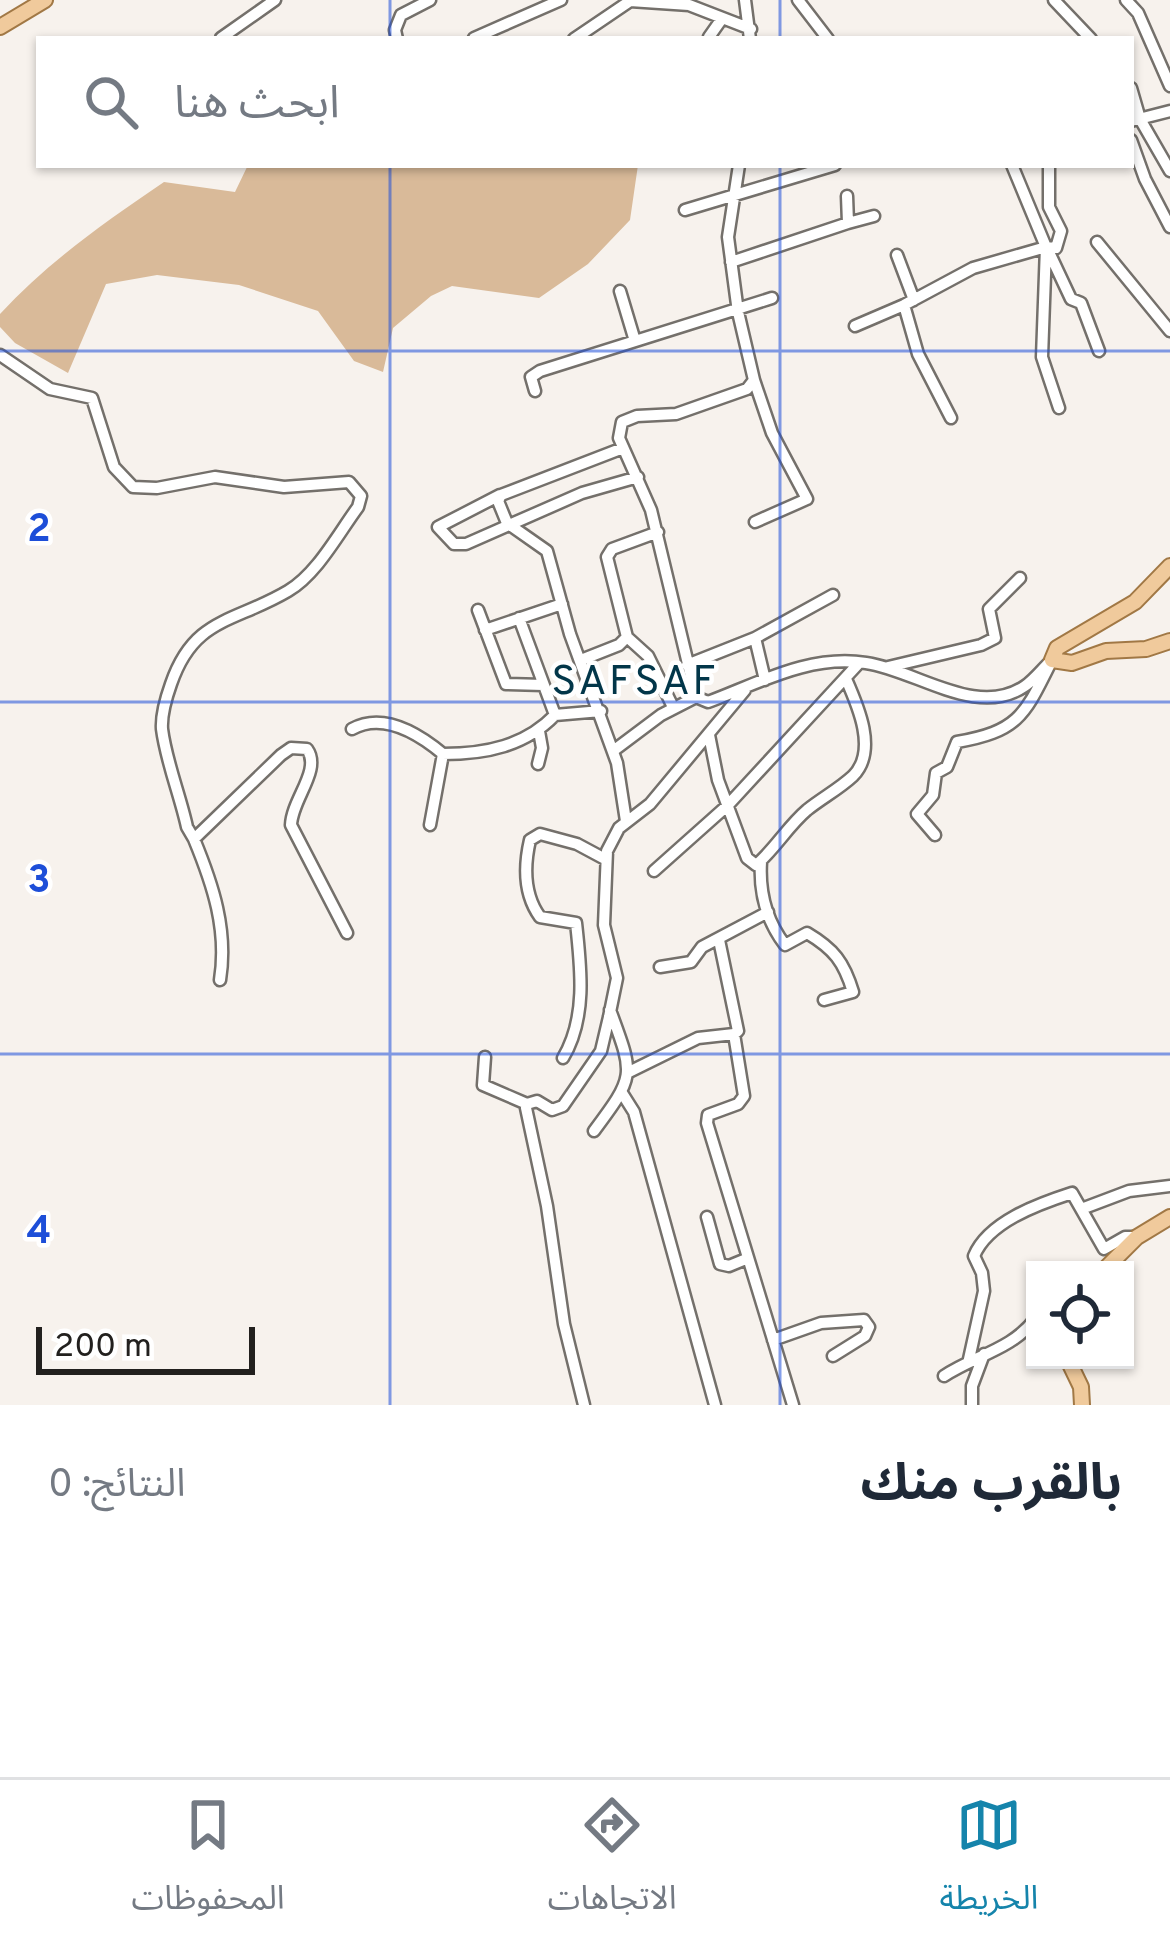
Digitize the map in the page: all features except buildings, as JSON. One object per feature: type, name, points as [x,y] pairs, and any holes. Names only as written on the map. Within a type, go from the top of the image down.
[{"type":"main road","points":[[0,27],[45,0]]},
{"type":"main road","points":[[1170,566],[1135,602],[1057,648],[1052,660],[1072,663],[1106,651],[1146,650],[1170,641]]},
{"type":"main road","points":[[1113,1261],[1138,1237],[1170,1217]]},
{"type":"main road","points":[[1072,1369],[1081,1387],[1082,1405]]},
{"type":"street","points":[[224,36],[274,0]]},
{"type":"street","points":[[397,36],[397,19],[430,0]]},
{"type":"street","points":[[479,36],[561,0]]},
{"type":"street","points":[[578,36],[630,0],[689,5],[751,34]]},
{"type":"street","points":[[798,0],[826,36]]},
{"type":"street","points":[[1054,0],[1088,36]]},
{"type":"street","points":[[1127,0],[1138,13],[1170,86]]},
{"type":"street","points":[[746,1],[751,34]]},
{"type":"street","points":[[710,36],[721,20]]},
{"type":"street","points":[[1170,111],[1136,120],[1170,171]]},
{"type":"street","points":[[1134,147],[1170,227]]},
{"type":"street","points":[[739,168],[728,237],[738,312],[772,433],[807,499],[755,521]]},
{"type":"street","points":[[685,210],[825,168]]},
{"type":"street","points":[[1013,168],[1071,299],[1081,303],[1099,351]]},
{"type":"street","points":[[855,326],[973,268],[1056,248],[1061,231],[1049,207],[1049,168]]},
{"type":"street","points":[[847,196],[848,223]]},
{"type":"street","points":[[731,262],[874,216]]},
{"type":"street","points":[[1097,242],[1170,332]]},
{"type":"street","points":[[1046,247],[1042,357],[1060,408]]},
{"type":"street","points":[[897,255],[918,354],[951,418]]},
{"type":"street","points":[[620,291],[635,341]]},
{"type":"street","points":[[535,391],[531,377],[541,371],[772,298]]},
{"type":"street","points":[[0,355],[50,389],[92,398],[114,467],[133,487],[157,488],[215,477],[284,487],[349,482],[361,496],[358,507],[305,577],[288,591],[212,626],[192,642],[180,659],[165,703],[162,728],[187,827],[216,891],[224,956],[220,980]]},
{"type":"street","points":[[696,698],[658,532],[619,438],[622,422],[637,416],[676,414],[747,388],[754,380]]},
{"type":"street","points":[[623,448],[501,495],[438,526],[454,544],[466,544],[582,493],[638,477]]},
{"type":"street","points":[[501,495],[501,512],[511,527],[547,551],[613,751],[626,821]]},
{"type":"street","points":[[658,532],[612,549],[607,557],[627,637],[648,656],[673,707]]},
{"type":"street","points":[[885,668],[995,638],[989,609],[1020,578]]},
{"type":"street","points":[[687,665],[755,638],[833,595]]},
{"type":"street","points":[[485,630],[562,604]]},
{"type":"street","points":[[478,610],[506,684],[543,685]]},
{"type":"street","points":[[519,618],[555,715]]},
{"type":"street","points":[[581,660],[620,645],[627,637]]},
{"type":"street","points":[[755,638],[765,680]]},
{"type":"street","points":[[613,751],[673,707],[696,698],[708,702],[806,664],[859,663],[885,668],[970,696],[1003,695],[1024,687],[1052,660]]},
{"type":"street","points":[[935,835],[917,814],[933,795],[936,773],[947,767],[957,742],[990,736],[1024,716],[1052,660]]},
{"type":"street","points":[[654,871],[728,806],[859,663]]},
{"type":"street","points":[[709,735],[728,806],[752,865],[761,861],[803,813],[857,772],[864,759],[865,740],[846,679]]},
{"type":"street","points":[[485,1057],[483,1085],[552,1110],[562,1106],[601,1051],[616,978],[604,925],[605,859],[619,828],[650,804],[746,688]]},
{"type":"street","points":[[352,729],[387,723],[423,737],[443,754],[497,750],[539,731],[555,715],[601,712]]},
{"type":"street","points":[[538,764],[539,731]]},
{"type":"street","points":[[194,839],[281,755],[291,748],[307,749],[313,758],[312,770],[292,807],[291,825],[347,933]]},
{"type":"street","points":[[430,825],[443,754]]},
{"type":"street","points":[[604,925],[540,917],[531,905],[525,860],[530,839],[540,834],[577,844],[605,859]]},
{"type":"street","points":[[761,861],[759,889],[785,945],[807,933],[830,947],[845,965],[854,992],[824,1000]]},
{"type":"street","points":[[660,967],[691,962],[702,947],[768,912]]},
{"type":"street","points":[[563,1058],[572,1042],[581,994],[576,923]]},
{"type":"street","points":[[629,1072],[698,1038],[738,1031],[719,940]]},
{"type":"street","points":[[594,1131],[622,1093],[629,1072],[609,1008]]},
{"type":"street","points":[[734,1034],[744,1096],[738,1104],[708,1115],[707,1123],[793,1405]]},
{"type":"street","points":[[622,1093],[640,1133],[716,1405]]},
{"type":"street","points":[[527,1104],[564,1324],[584,1405]]},
{"type":"street","points":[[1084,1208],[1129,1191],[1170,1186]]},
{"type":"street","points":[[969,1359],[984,1291],[982,1273],[974,1262],[979,1243],[1030,1211],[1072,1193],[1104,1249],[1125,1237],[1138,1237]]},
{"type":"street","points":[[707,1217],[720,1264],[729,1266],[746,1258]]},
{"type":"street","points":[[772,1340],[820,1323],[865,1320],[869,1327],[865,1336],[833,1356]]},
{"type":"street","points":[[944,1376],[969,1359],[1014,1341],[1026,1328]]},
{"type":"street","points":[[972,1405],[972,1386],[984,1354]]},
{"type":"shaded area","points":[[247,168],[638,168],[630,220],[588,264],[539,298],[452,286],[431,296],[393,328],[383,372],[354,361],[318,311],[239,285],[157,275],[106,284],[68,373],[15,343],[0,327],[0,314],[38,277],[164,182],[235,192]]},
{"type":"district","name":"SAFSAF","points":[[635,683]]}]
